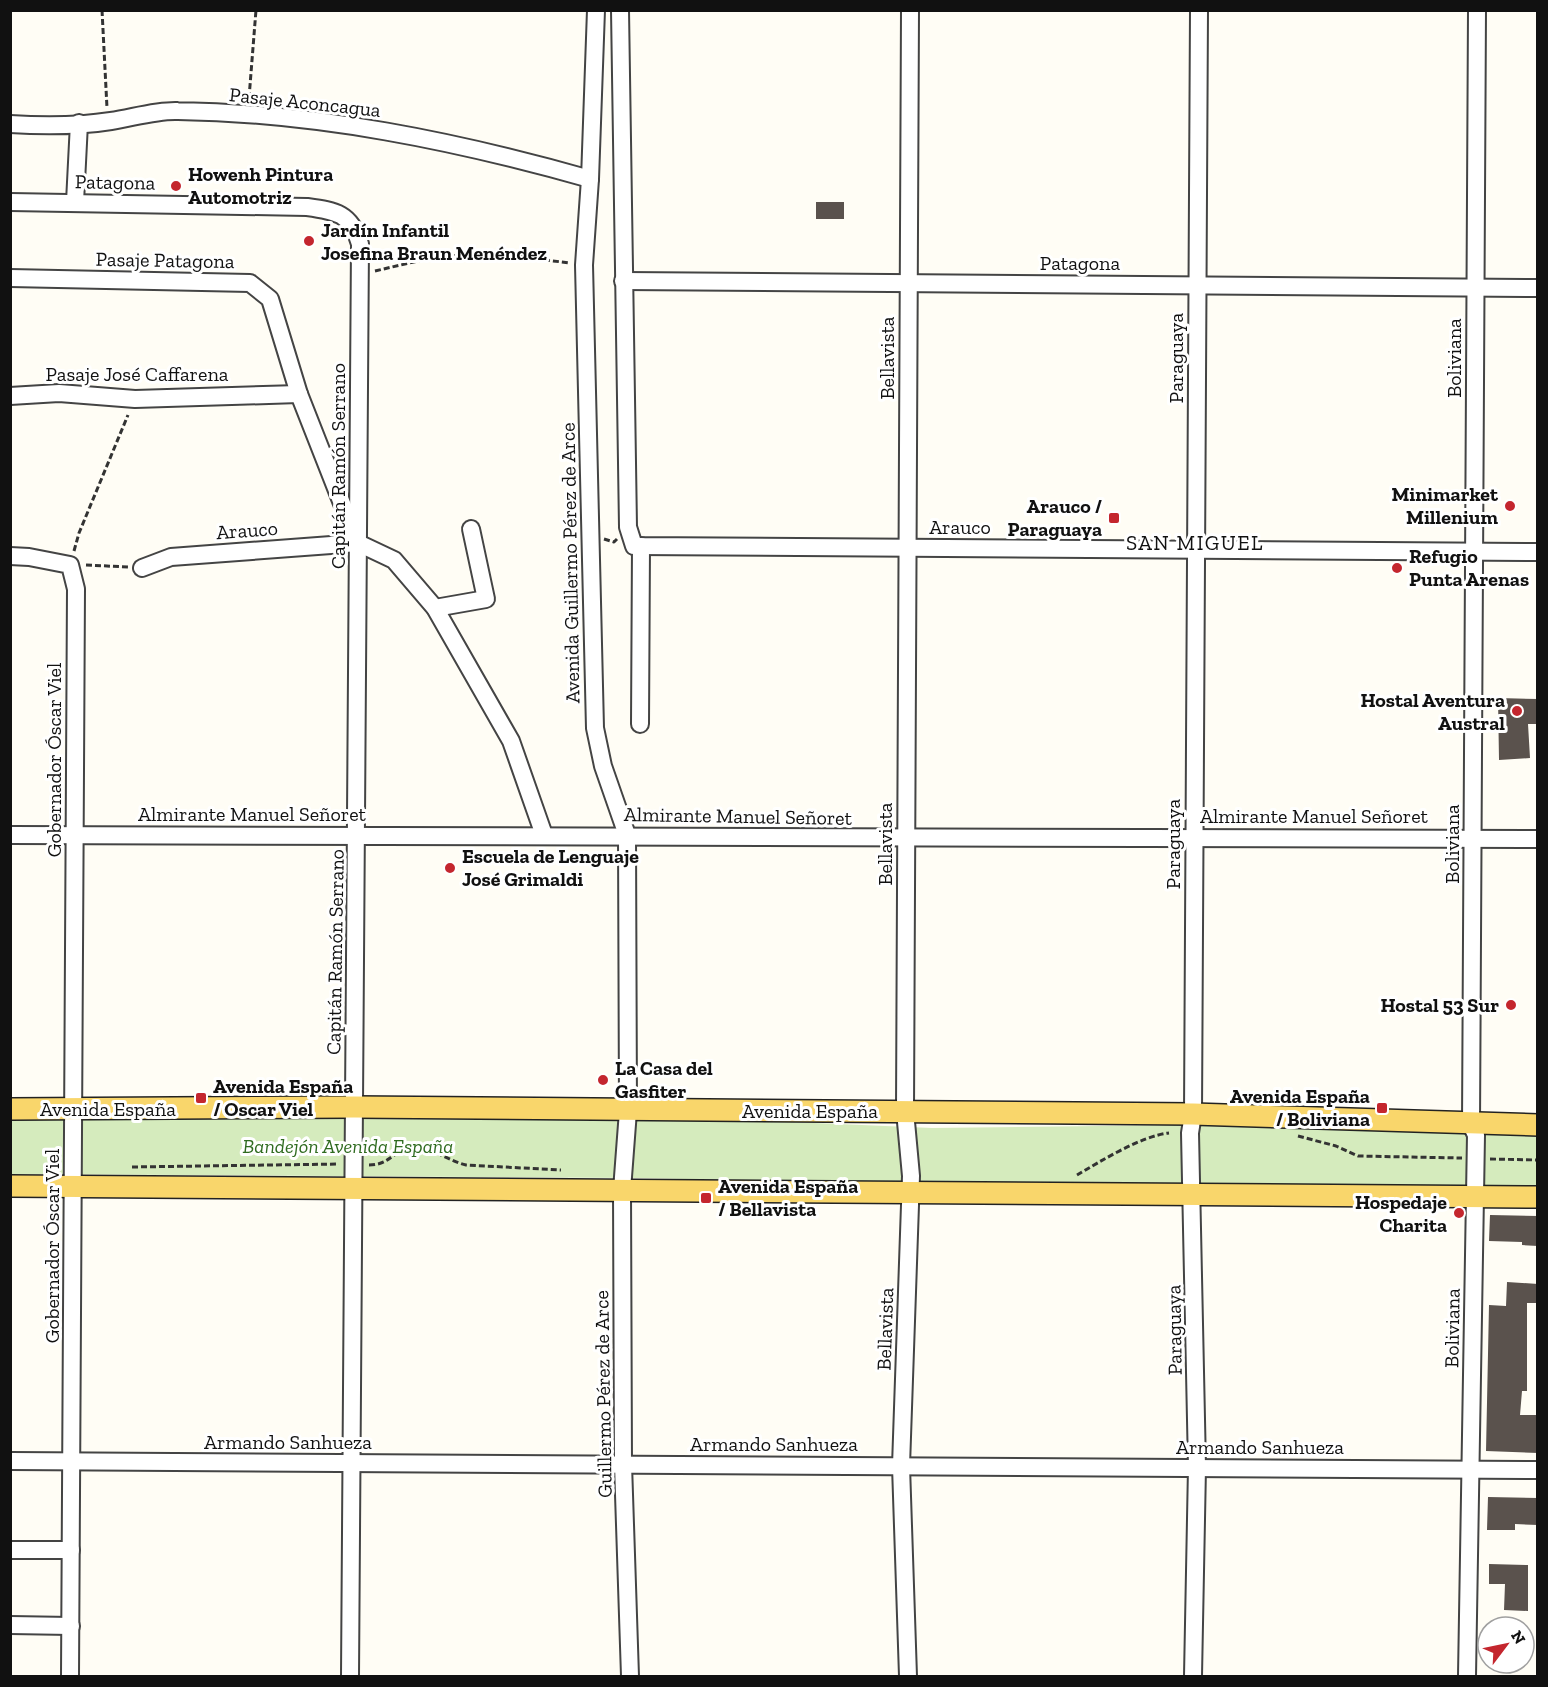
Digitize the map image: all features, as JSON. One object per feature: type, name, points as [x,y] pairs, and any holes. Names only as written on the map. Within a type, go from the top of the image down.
[{"type":"main road","name":"Avenida España","points":[[10,1109],[354,1107],[628,1111],[905,1111],[1192,1124],[1538,1125]]},
{"type":"main road","points":[[10,1186],[1538,1197]]},
{"type":"street","name":"Avenida Guillermo Pérez de Arce","points":[[596,10],[590,179],[584,265],[595,728],[603,766],[627,836],[628,1111]]},
{"type":"street","points":[[620,10],[628,527],[638,546],[640,724]]},
{"type":"street","name":"Bellavista","points":[[908,1677],[901,1466],[911,1192],[905,1111],[910,10]]},
{"type":"street","name":"Paraguaya","points":[[1193,1677],[1197,1467],[1192,1124],[1199,10]]},
{"type":"street","name":"Boliviana","points":[[1467,1677],[1476,1159],[1476,1135],[1471,1125],[1477,10]]},
{"type":"street","name":"Pasaje Aconcagua","points":[[10,124],[107,122],[175,111],[303,119],[426,138],[520,159],[590,179]]},
{"type":"street","points":[[75,202],[79,123]]},
{"type":"street","name":"Patagona","points":[[10,202],[307,207],[331,210],[347,218],[355,228]]},
{"type":"street","name":"Capitán Ramón Serrano","points":[[350,1677],[350,1463],[358,834],[360,274],[360,244],[355,228]]},
{"type":"street","name":"Pasaje Patagona","points":[[10,278],[250,284],[270,299],[299,394],[358,543]]},
{"type":"street","name":"Patagona","points":[[623,281],[1538,288]]},
{"type":"street","name":"Pasaje José Caffarena","points":[[10,396],[59,393],[135,399],[299,394]]},
{"type":"street","points":[[435,608],[486,599],[471,529]]},
{"type":"street","points":[[358,543],[394,560],[435,608],[511,741],[544,835]]},
{"type":"street","name":"Arauco","points":[[142,568],[171,557],[358,543]]},
{"type":"street","name":"Arauco","points":[[638,546],[1538,552]]},
{"type":"street","points":[[10,556],[29,557],[70,565]]},
{"type":"street","name":"Gobernador Óscar Viel","points":[[70,565],[76,589],[70,1677]]},
{"type":"street","name":"Almirante Manuel Señoret","points":[[10,835],[358,834],[1538,839]]},
{"type":"street","name":"Guillermo Pérez de Arce","points":[[628,1111],[622,1190],[623,1464],[630,1677]]},
{"type":"street","name":"Armando Sanhueza","points":[[10,1461],[1538,1470]]},
{"type":"street","points":[[10,1550],[71,1550]]},
{"type":"street","points":[[10,1625],[71,1626]]},
{"type":"path","points":[[102,10],[107,122]]},
{"type":"path","points":[[247,115],[256,10]]},
{"type":"path","points":[[360,274],[439,256],[505,255],[584,265]]},
{"type":"path","points":[[135,399],[79,533],[70,565],[142,568]]},
{"type":"path","points":[[591,534],[614,542],[628,527]]},
{"type":"path","points":[[1070,1177],[1159,1134],[1192,1124]]},
{"type":"path","points":[[1294,1135],[1336,1146],[1358,1156],[1538,1160]]},
{"type":"path","points":[[122,1167],[380,1165],[409,1148],[421,1148],[451,1162],[466,1165],[567,1171]]},
{"type":"green space","name":"Bandejón Avenida España","points":[[10,1113],[628,1115],[932,1128],[1180,1125],[1537,1135],[1537,1190],[1192,1183],[984,1185],[633,1178],[11,1174]]},
{"type":"building","points":[[816,202],[844,202],[844,219],[816,219]]},
{"type":"building","points":[[1498,698],[1538,699],[1538,724],[1528,724],[1530,758],[1499,760]]},
{"type":"building","points":[[1490,1215],[1538,1216],[1538,1246],[1522,1245],[1522,1242],[1489,1241]]},
{"type":"building","points":[[1507,1282],[1538,1284],[1538,1303],[1527,1303],[1527,1391],[1522,1391],[1520,1415],[1538,1415],[1538,1453],[1486,1451],[1489,1305],[1506,1306]]},
{"type":"building","points":[[1488,1497],[1538,1498],[1538,1525],[1515,1524],[1515,1530],[1487,1530]]},
{"type":"building","points":[[1489,1564],[1528,1565],[1528,1611],[1504,1610],[1505,1584],[1489,1584]]},
{"type":"place","name":"Howenh Pintura Automotriz","points":[[176,186]]},
{"type":"place","name":"Jardín Infantil Josefina Braun Menéndez","points":[[309,241]]},
{"type":"place","name":"Minimarket Millenium","points":[[1510,506]]},
{"type":"place","name":"Arauco / Paraguaya","points":[[1114,518]]},
{"type":"place","name":"Refugio Punta Arenas","points":[[1397,568]]},
{"type":"place","name":"Hostal Aventura Austral","points":[[1517,711]]},
{"type":"place","name":"Escuela de Lenguaje José Grimaldi","points":[[450,868]]},
{"type":"place","name":"Hostal 53 Sur","points":[[1511,1005]]},
{"type":"place","name":"La Casa del Gasfiter","points":[[603,1080]]},
{"type":"place","name":"Avenida España / Oscar Viel","points":[[201,1098]]},
{"type":"place","name":"Avenida España / Boliviana","points":[[1382,1108]]},
{"type":"place","name":"Avenida España / Bellavista","points":[[706,1198]]},
{"type":"place","name":"Hospedaje Charita","points":[[1459,1213]]},
{"type":"district","name":"SAN MIGUEL","points":[[1195,543]]}]
